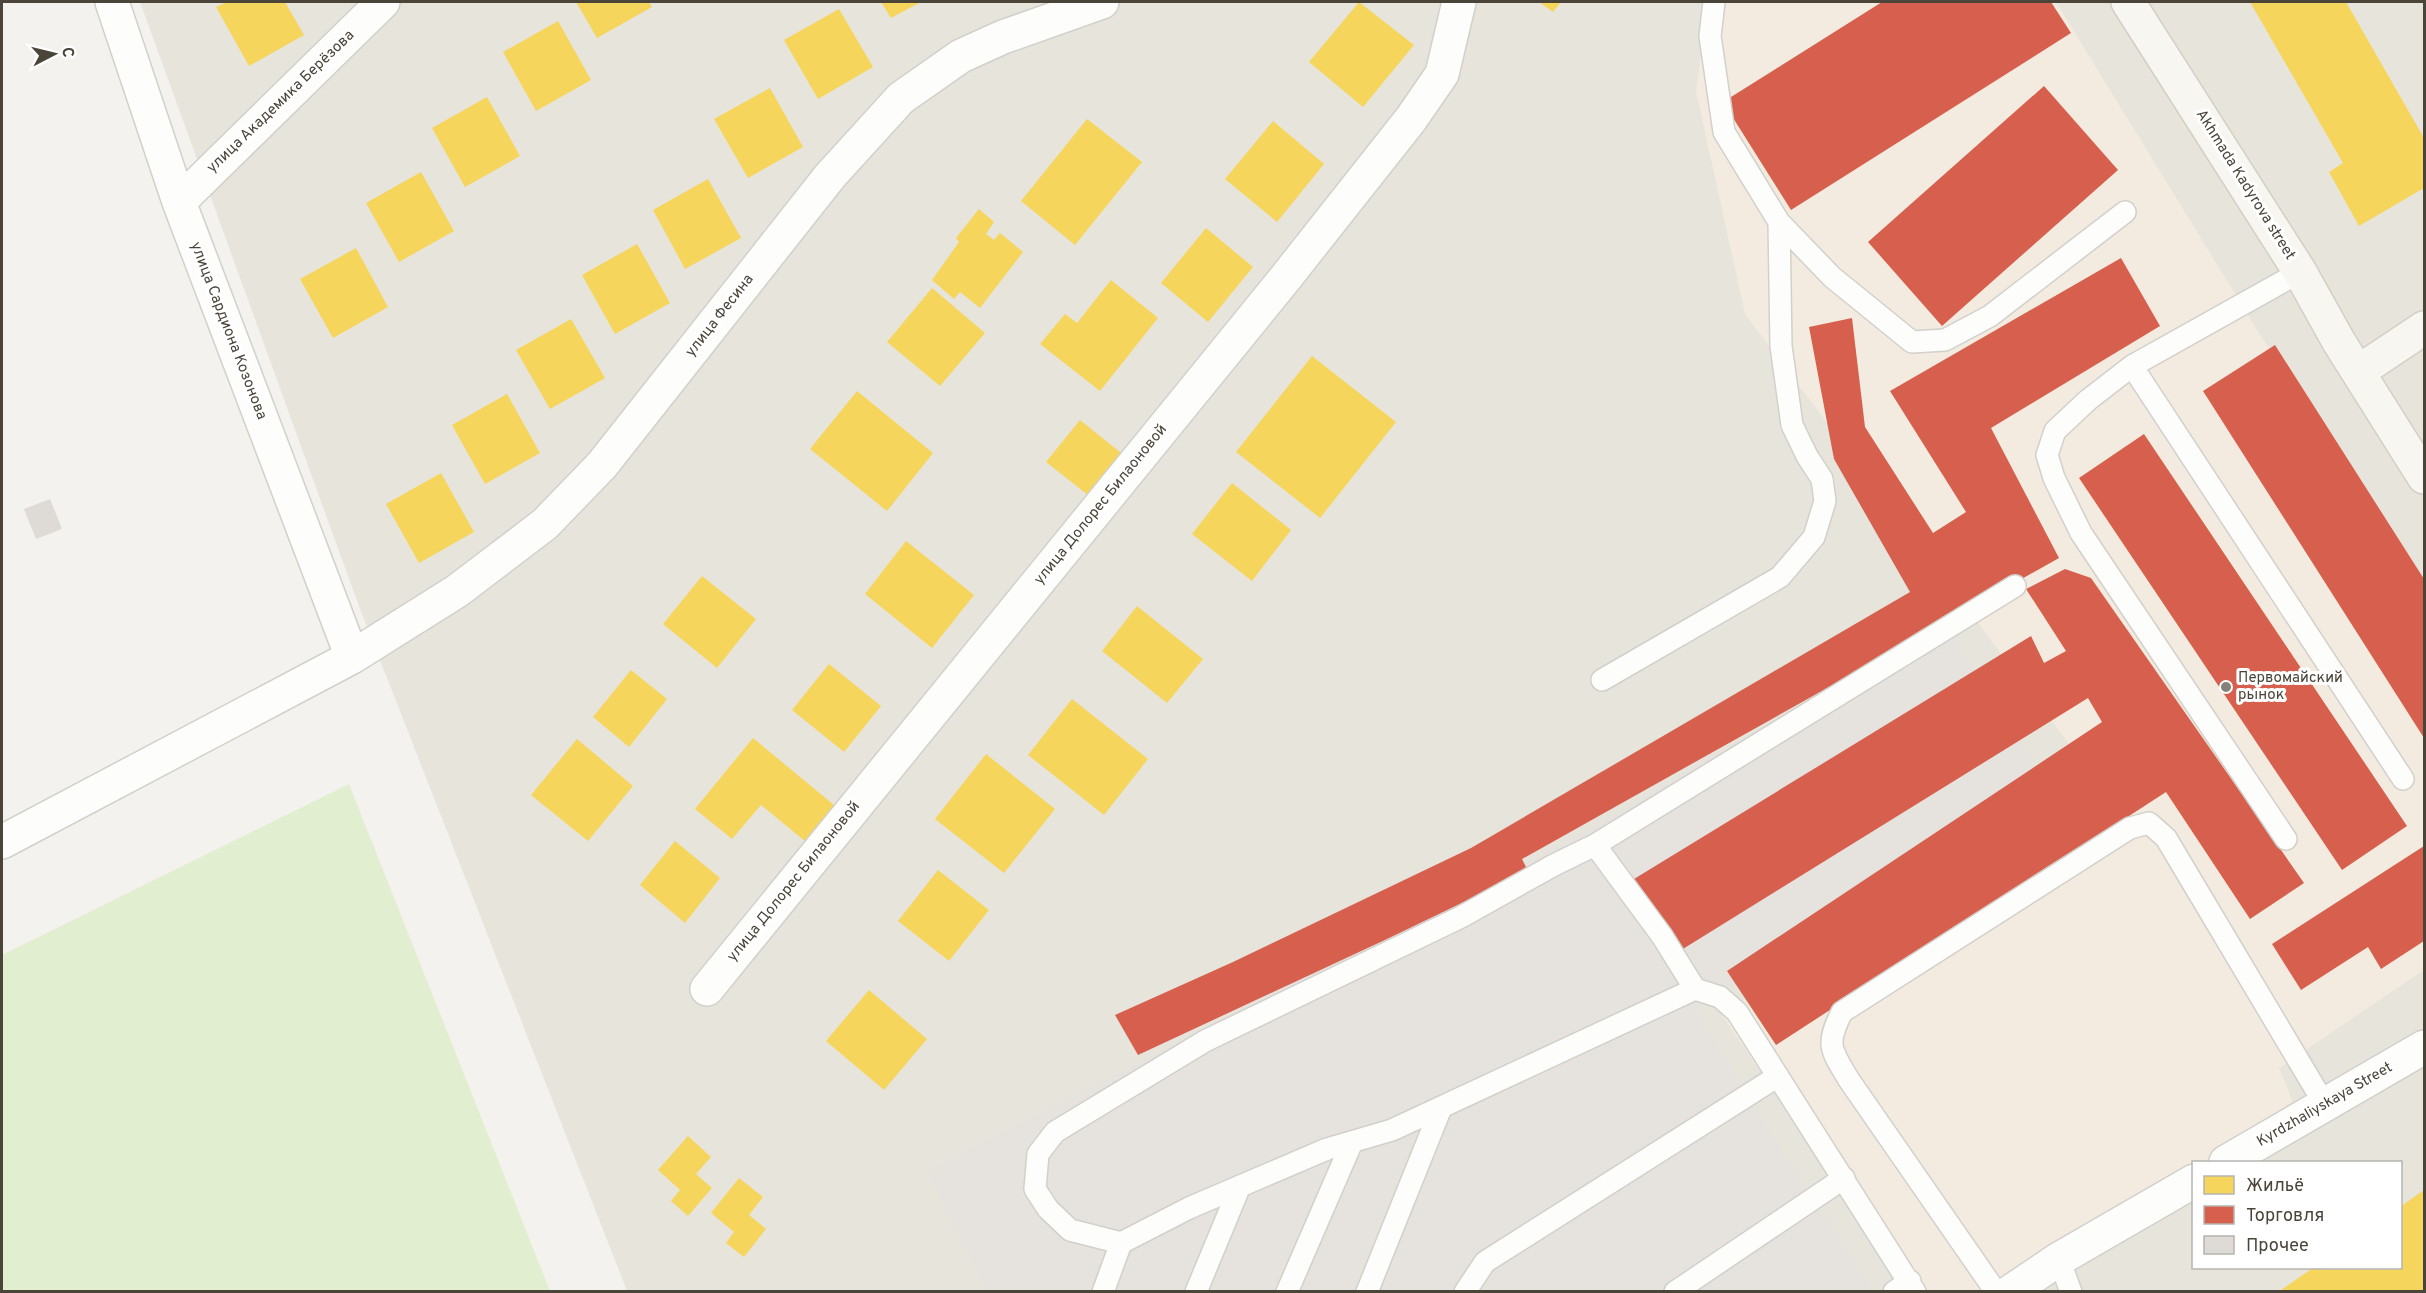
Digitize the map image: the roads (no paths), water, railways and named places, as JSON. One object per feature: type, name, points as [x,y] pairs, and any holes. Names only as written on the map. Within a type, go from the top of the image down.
[{"type":"street","name":"улица Сардиона Козонова","points":[[112,2],[179,202],[352,657]]},
{"type":"street","name":"улица Академика Берёзова","points":[[179,202],[383,2]]},
{"type":"street","name":"улица Фесина","points":[[2,842],[352,657],[458,591],[545,524],[602,465],[830,176],[901,98],[961,56],[1003,37],[1101,2]]},
{"type":"street","name":"улица Долорес Билаоновой","points":[[707,989],[1283,281],[1411,119],[1442,74],[1459,2]]},
{"type":"street","name":"Akhmada Kadyrova street","points":[[2128,2],[2300,272],[2358,372],[2424,477]]},
{"type":"street","points":[[2358,372],[2424,328]]},
{"type":"street","name":"Kyrdzhaliyskaya Street","points":[[2228,1161],[2424,1047]]},
{"type":"street","points":[[2010,1292],[2059,1259],[2192,1182]]},
{"type":"lane","points":[[1714,2],[1710,36],[1724,132],[1779,222],[1832,277],[1912,342],[1945,340],[1990,316],[2125,212]]},
{"type":"lane","points":[[1602,680],[1779,577],[1814,537],[1825,501],[1822,479],[1807,456],[1792,425],[1781,346],[1779,222]]},
{"type":"lane","points":[[2286,839],[2082,533],[2054,478],[2047,455],[2055,431],[2088,400],[2132,366],[2300,272]]},
{"type":"lane","points":[[2132,366],[2403,779]]},
{"type":"lane","points":[[1695,989],[1392,1130],[1327,1149],[1188,1208],[1121,1243],[1070,1230],[1048,1209],[1035,1189],[1038,1154],[1055,1131],[1205,1041],[1461,917],[1595,845],[2015,586]]},
{"type":"lane","points":[[1996,1292],[1849,1080],[1831,1051],[1832,1030],[1842,1012],[2130,828],[2149,823],[2166,838],[2325,1105]]},
{"type":"lane","points":[[1595,845],[1662,936],[1695,989],[1720,997],[1737,1012],[1844,1178],[1906,1288]]},
{"type":"lane","points":[[1465,1292],[1485,1262],[1778,1076]]},
{"type":"lane","points":[[1367,1292],[1441,1108]]},
{"type":"lane","points":[[1287,1292],[1352,1142]]},
{"type":"lane","points":[[1674,1292],[1844,1178]]},
{"type":"lane","points":[[1196,1292],[1240,1186]]},
{"type":"lane","points":[[1103,1292],[1121,1243]]},
{"type":"lane","points":[[2059,1259],[2071,1292]]},
{"type":"place","name":"Первомайский рынок","points":[[2226,687]]}]
